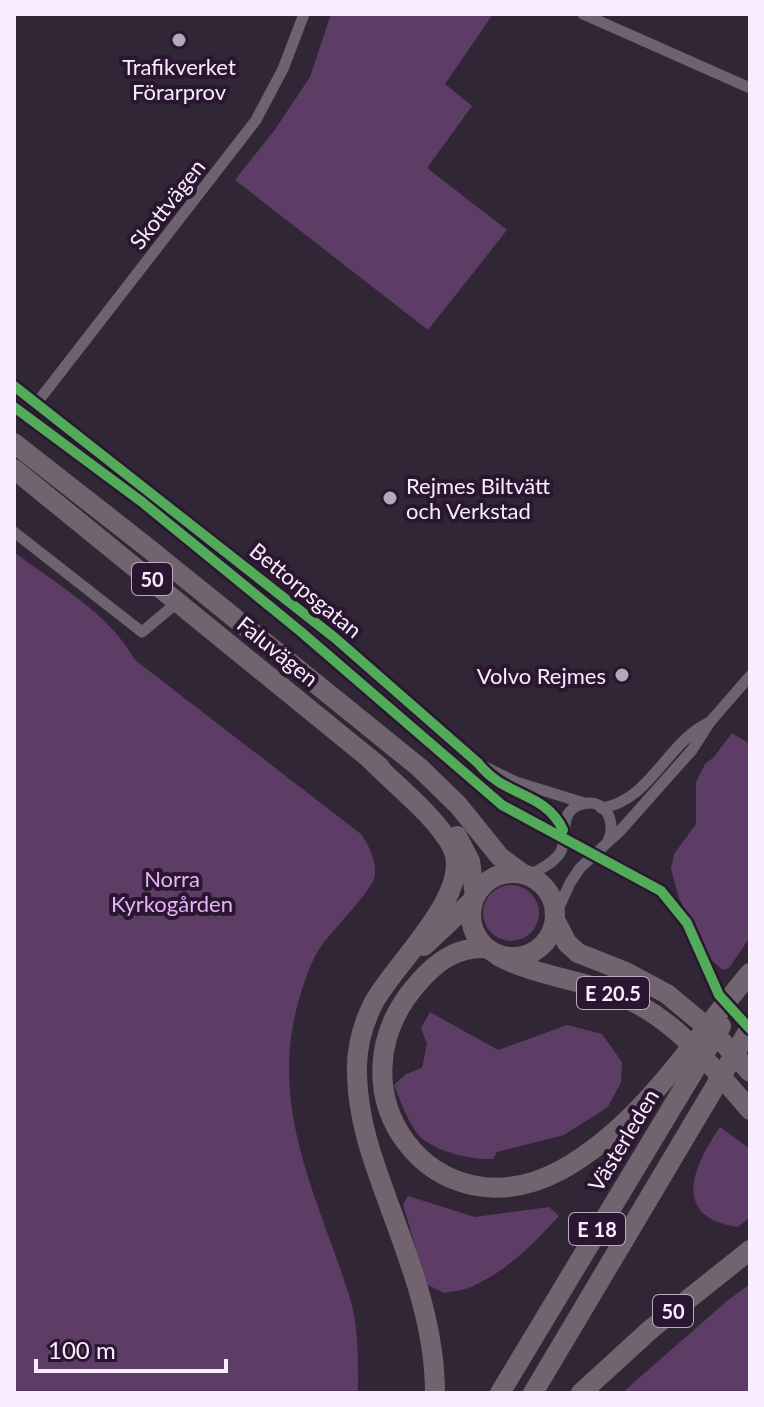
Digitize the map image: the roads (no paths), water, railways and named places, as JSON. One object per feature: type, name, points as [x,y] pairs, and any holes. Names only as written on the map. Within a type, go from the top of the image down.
[{"type":"highway","name":"Faluvägen","points":[[14,443],[410,759],[458,805],[500,857],[526,875]]},
{"type":"highway","name":"Faluvägen","points":[[14,469],[179,601],[453,829],[470,861],[474,898]]},
{"type":"highway","name":"50","points":[[369,758],[430,819],[452,847],[456,860],[456,874],[447,897],[368,1014],[360,1043],[357,1074],[368,1144],[406,1249],[425,1314],[435,1393]]},
{"type":"highway","name":"50","points":[[399,967],[452,922],[493,877],[507,873],[526,875]]},
{"type":"highway","name":"E 20.5","points":[[526,875],[548,891],[555,918],[567,943],[578,953],[626,972],[667,994],[704,1024],[730,1064],[750,1110]]},
{"type":"highway","points":[[474,898],[470,914],[473,929],[492,952]]},
{"type":"highway","name":"E 18","points":[[555,918],[548,938],[532,953],[514,958],[492,952],[457,952],[429,971],[393,1019],[384,1044],[382,1082],[389,1112],[416,1154],[443,1174],[459,1181],[494,1188],[528,1183],[561,1170],[592,1149],[690,1061],[750,976]]},
{"type":"highway","name":"E 20.5","points":[[492,952],[637,1003],[730,1064],[750,1072]]},
{"type":"highway","name":"Västerleden","points":[[500,1393],[690,1061],[714,1037],[750,976]]},
{"type":"highway","name":"E 18","points":[[533,1393],[750,1028]]},
{"type":"highway","name":"50","points":[[581,1393],[651,1329],[750,1250]]},
{"type":"street","name":"Skottvägen","points":[[36,404],[250,128],[283,69],[304,14]]},
{"type":"street","points":[[583,14],[750,88]]},
{"type":"street","name":"Bettorpsgatan","points":[[14,386],[335,638],[495,781],[549,808],[563,830]]},
{"type":"street","points":[[14,532],[142,632],[179,601]]},
{"type":"street","points":[[555,918],[575,875],[692,750],[710,722],[750,676]]},
{"type":"street","points":[[608,842],[613,825],[610,816],[601,808],[628,799],[700,726],[710,722]]},
{"type":"street","name":"Bettorpsgatan","points":[[478,763],[516,782],[601,808]]},
{"type":"street","points":[[526,875],[560,853],[563,830],[570,812],[584,803]]},
{"type":"place","name":"Trafikverket Förarprov","points":[[179,40]]},
{"type":"place","name":"Rejmes Biltvätt och Verkstad","points":[[390,498]]},
{"type":"place","name":"Volvo Rejmes","points":[[622,675]]},
{"type":"park label","name":"Norra Kyrkogården","points":[[172,890]]}]
